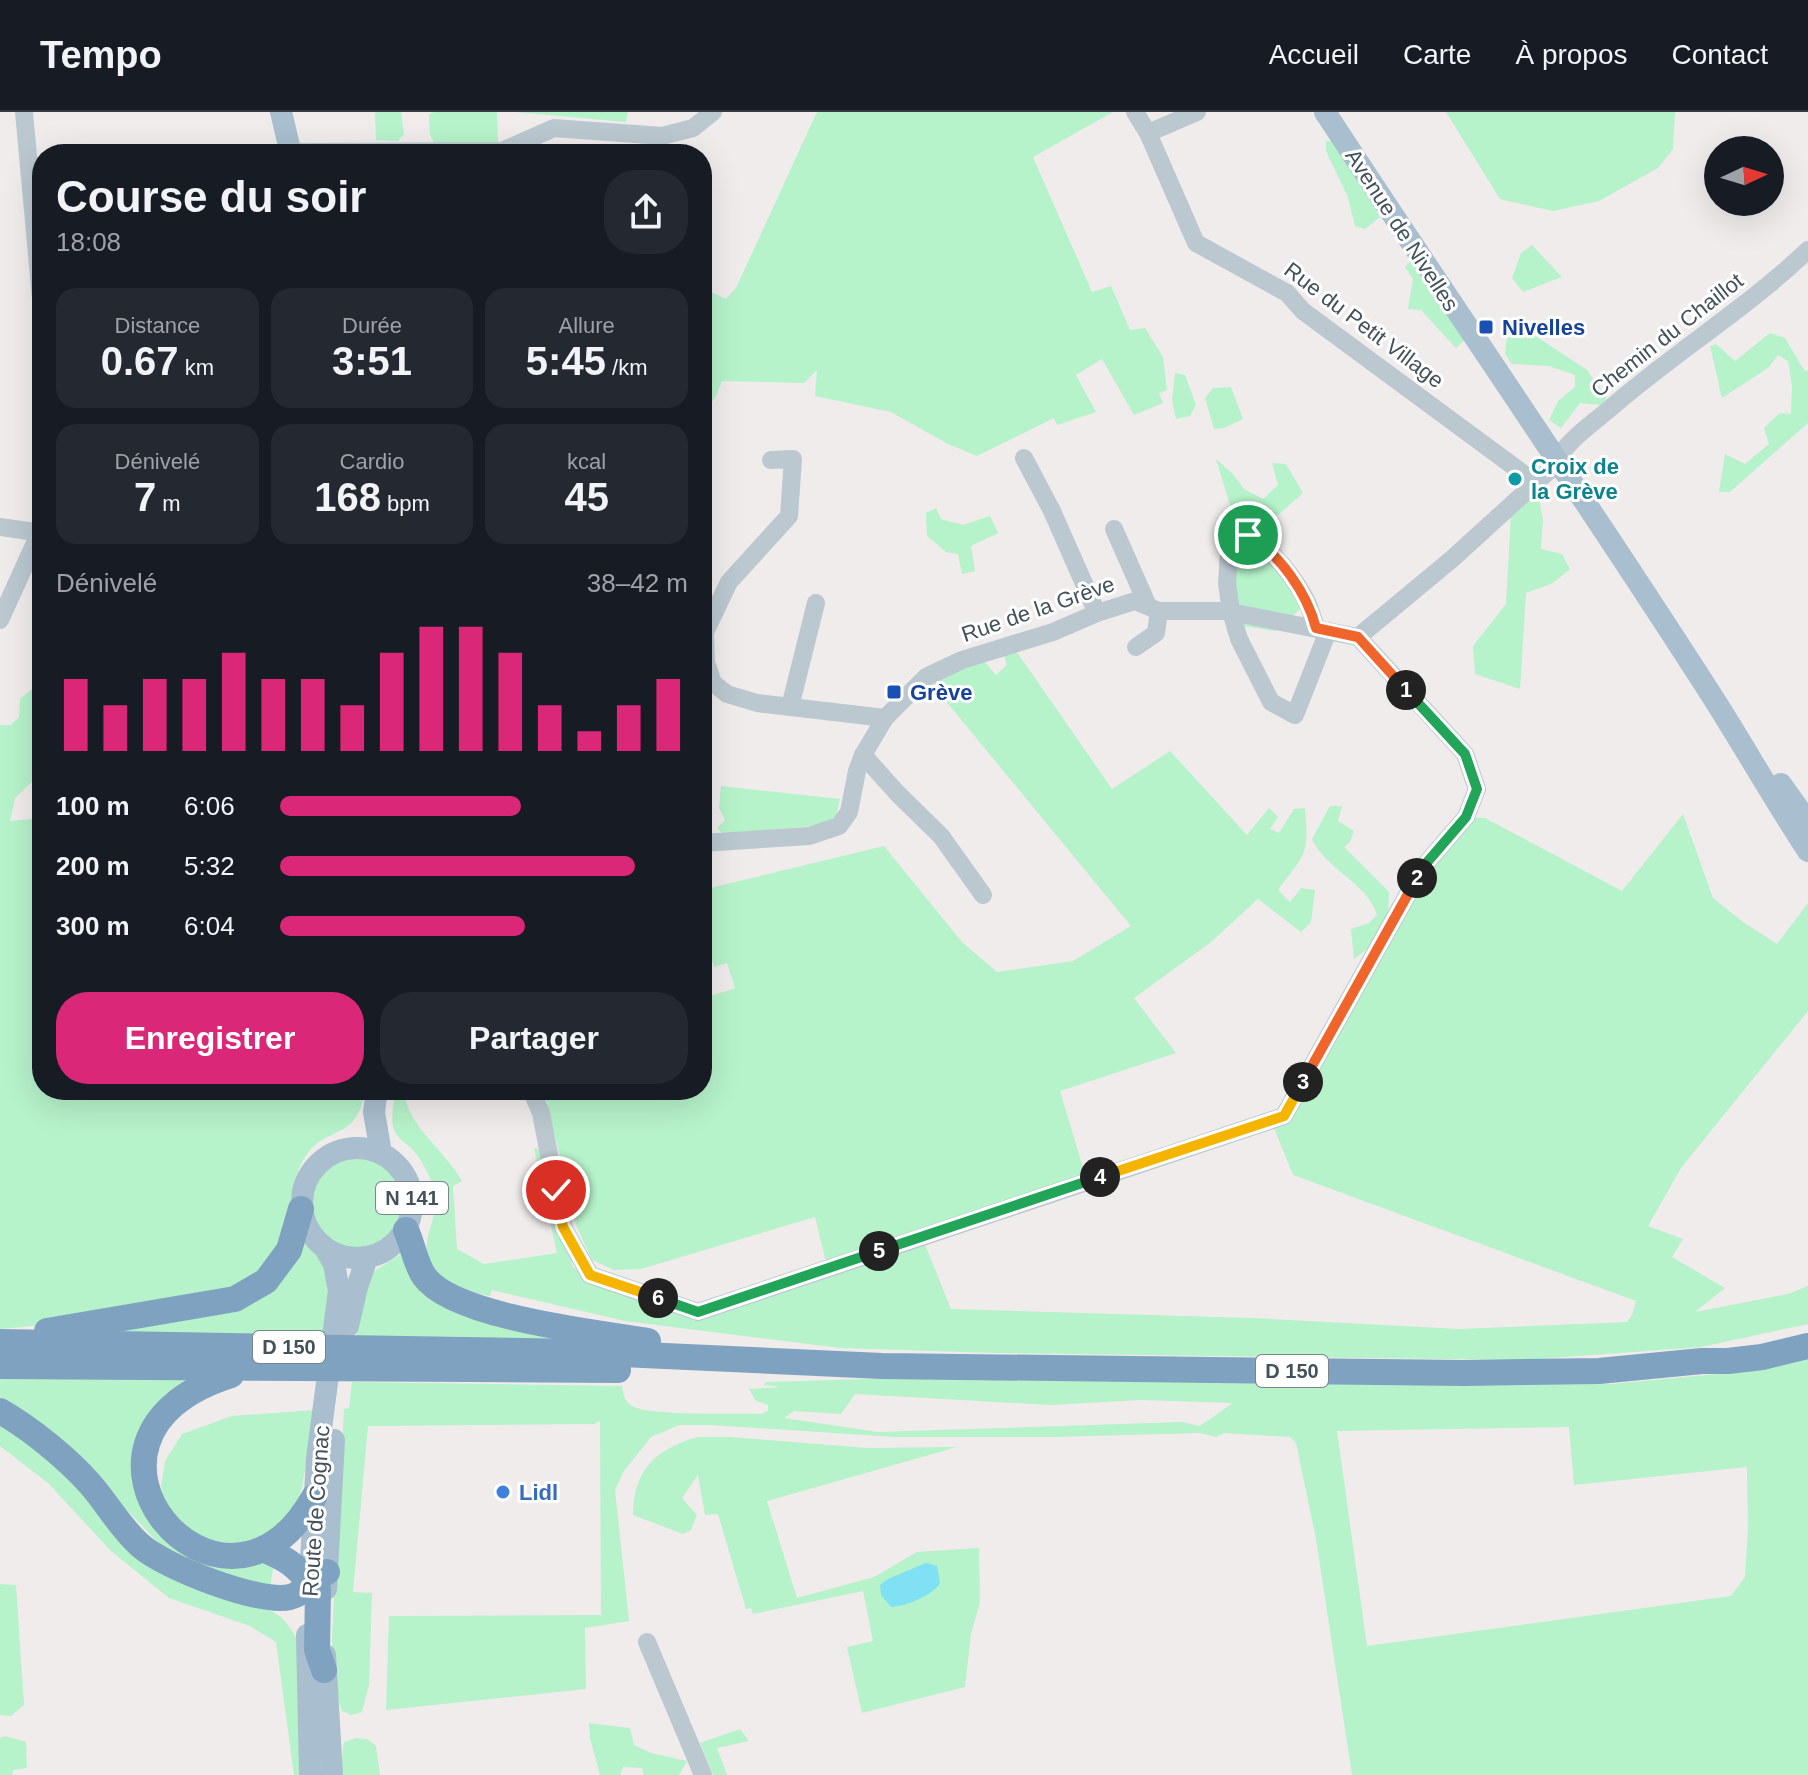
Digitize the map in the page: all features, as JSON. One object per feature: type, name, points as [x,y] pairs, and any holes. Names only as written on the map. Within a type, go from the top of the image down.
[{"type":"highway","points":[[0,1340],[235,1299],[266,1281],[289,1250],[301,1209]]},
{"type":"highway","points":[[406,1230],[424,1277],[445,1294],[473,1305],[535,1322],[656,1342],[813,1351],[882,1366]]},
{"type":"highway","name":"D 150","points":[[1702,1361],[1808,1332]]},
{"type":"highway","name":"D 150","points":[[0,1340],[578,1352],[882,1366],[1525,1373],[1728,1361],[1808,1346]]},
{"type":"highway","name":"D 150","points":[[0,1366],[766,1371],[882,1366]]},
{"type":"highway","points":[[279,1369],[231,1375],[206,1382],[187,1394],[157,1425],[145,1452],[144,1485],[150,1502],[168,1529],[179,1539],[213,1553],[232,1554],[263,1549],[295,1524],[314,1497]]},
{"type":"highway","points":[[0,1411],[20,1422],[88,1481],[141,1545],[179,1569],[227,1586],[275,1597],[289,1597],[302,1592],[318,1578]]},
{"type":"highway","points":[[263,1549],[318,1578]]},
{"type":"highway","points":[[318,1578],[317,1650],[324,1670]]},
{"type":"highway","points":[[275,1597],[307,1632]]},
{"type":"main road","points":[[281,112],[289,144]]},
{"type":"main road","name":"Avenue de Nivelles","points":[[1325,112],[1720,708],[1808,851]]},
{"type":"main road","name":"Avenue de Nivelles","points":[[1720,708],[1808,822]]},
{"type":"main road","points":[[367,1258],[353,1259],[326,1250],[310,1232],[301,1209],[302,1192],[308,1176],[319,1162],[346,1149],[360,1136],[375,1101]]},
{"type":"main road","points":[[375,1101],[381,1153]]},
{"type":"main road","name":"N 141","points":[[346,1149],[366,1148],[381,1153],[396,1164],[409,1187],[412,1213],[406,1230],[389,1249],[367,1258]]},
{"type":"main road","name":"Route de Cognac","points":[[326,1250],[334,1264],[343,1318]]},
{"type":"main road","name":"Route de Cognac","points":[[318,1578],[314,1497],[332,1403],[343,1318],[367,1258]]},
{"type":"main road","name":"Route de Cognac","points":[[310,1775],[307,1632],[331,1485],[332,1403]]},
{"type":"main road","points":[[324,1670],[332,1775]]},
{"type":"street","points":[[24,112],[32,200]]},
{"type":"street","points":[[518,144],[554,128],[662,136],[693,128],[713,112]]},
{"type":"street","name":"Rue du Petit Village","points":[[1135,112],[1148,133],[1196,243],[1287,293],[1303,311],[1536,483]]},
{"type":"street","points":[[1148,133],[1197,112]]},
{"type":"street","name":"Chemin du Chaillot","points":[[1557,459],[1563,449],[1639,383],[1769,287],[1808,250]]},
{"type":"street","points":[[1024,458],[1052,511],[1097,613]]},
{"type":"street","points":[[712,616],[729,582],[789,516],[793,459],[771,460]]},
{"type":"street","points":[[535,1100],[541,1113],[563,1227],[590,1275],[698,1312],[1284,1116],[1423,867],[1466,817],[1477,789],[1465,754],[1358,637],[1452,559],[1553,467],[1557,459]]},
{"type":"street","points":[[0,527],[32,532]]},
{"type":"street","points":[[1114,529],[1154,609],[1156,633],[1136,647]]},
{"type":"street","points":[[1235,533],[1248,535],[1260,542],[1274,557],[1304,596],[1322,630],[1295,715],[1271,702],[1239,639],[1231,612],[1227,546],[1230,536],[1235,533]]},
{"type":"street","points":[[0,620],[32,552]]},
{"type":"street","name":"Rue de la Grève","points":[[712,842],[809,836],[839,826],[849,812],[863,755],[885,718],[926,677],[962,660],[1053,632],[1097,613],[1135,601],[1154,609],[1231,612],[1358,637]]},
{"type":"street","points":[[790,707],[816,603]]},
{"type":"street","points":[[712,691],[757,703],[885,718]]},
{"type":"street","points":[[863,755],[941,836],[983,895]]},
{"type":"street","points":[[647,1642],[703,1775]]},
{"type":"green space","points":[[377,112],[401,112],[404,134],[398,141],[376,140]]},
{"type":"green space","points":[[497,112],[498,143],[435,144],[430,134],[429,114]]},
{"type":"green space","points":[[515,112],[628,112],[626,122]]},
{"type":"green space","points":[[817,112],[1113,112],[1033,157],[1092,292],[1111,286],[1130,330],[1145,328],[1163,357],[1167,390],[1159,393],[1163,403],[1134,415],[1102,359],[1076,375],[1096,412],[1057,425],[1054,418],[977,456],[948,444],[891,412],[815,396],[817,370],[804,383],[722,381],[712,401],[712,292],[726,299],[736,288]]},
{"type":"green space","points":[[1446,112],[1675,112],[1673,149],[1658,168],[1599,201],[1553,211],[1500,199]]},
{"type":"green space","points":[[1326,141],[1334,141],[1380,217],[1365,229],[1355,226],[1348,197],[1326,151]]},
{"type":"green space","points":[[1532,245],[1562,277],[1523,292],[1512,278],[1521,253]]},
{"type":"green space","points":[[1413,258],[1465,340],[1456,348],[1421,310],[1408,309],[1413,279],[1405,267]]},
{"type":"green space","points":[[1770,333],[1785,338],[1804,370],[1808,371],[1808,423],[1730,492],[1719,492],[1725,454],[1745,464],[1769,444],[1764,428],[1780,413],[1791,414],[1792,385],[1788,361],[1778,355],[1768,368],[1722,398],[1710,346],[1716,344],[1735,361]]},
{"type":"green space","points":[[1534,335],[1587,370],[1607,398],[1601,405],[1580,403],[1561,428],[1549,420],[1558,401],[1575,387],[1575,375],[1549,366],[1512,364],[1505,354],[1507,337]]},
{"type":"green space","points":[[1175,373],[1185,375],[1196,405],[1190,416],[1176,419],[1172,400]]},
{"type":"green space","points":[[1231,387],[1243,419],[1214,429],[1205,398],[1213,388]]},
{"type":"green space","points":[[1216,459],[1244,489],[1263,499],[1278,485],[1272,463],[1286,464],[1303,493],[1261,530],[1234,518]]},
{"type":"green space","points":[[1538,493],[1543,520],[1541,549],[1562,554],[1570,569],[1553,583],[1526,593],[1520,689],[1475,674],[1473,646],[1506,604],[1511,514]]},
{"type":"green space","points":[[936,508],[941,519],[963,525],[990,516],[998,533],[971,546],[975,571],[962,574],[958,554],[946,552],[927,536],[926,513]]},
{"type":"green space","points":[[1246,539],[1307,603],[1276,631],[1243,626],[1230,584],[1232,544]]},
{"type":"green space","points":[[1012,645],[1112,789],[1170,751],[1247,835],[1269,808],[1278,817],[1270,829],[1279,833],[1294,809],[1305,808],[1304,852],[1278,890],[1290,902],[1301,888],[1315,890],[1311,922],[1301,932],[1258,899],[1211,942],[1134,998],[1176,1053],[1060,1091],[1087,1181],[922,1237],[951,1309],[1251,1318],[1459,1329],[1627,1322],[1636,1301],[1293,1175],[1271,1120],[1423,867],[1466,817],[1485,818],[1622,891],[1683,814],[1713,898],[1743,922],[1777,944],[1808,903],[1808,1011],[1681,1168],[1648,1226],[1683,1239],[1672,1257],[1725,1288],[1695,1312],[1788,1294],[1808,1286],[1808,1324],[1701,1347],[1525,1360],[840,1348],[625,1321],[492,1290],[490,1296],[472,1292],[440,1276],[427,1252],[435,1194],[420,1159],[394,1131],[394,1100],[406,1100],[419,1127],[462,1181],[453,1186],[457,1249],[484,1264],[557,1253],[534,1148],[538,1149],[543,1162],[573,1267],[589,1279],[705,1316],[826,1262],[815,1217],[641,1269],[614,1270],[592,1260],[577,1227],[546,1100],[712,1100],[712,996],[735,988],[727,963],[714,967],[712,960],[712,888],[884,846],[962,942],[997,972],[1073,961],[1131,926],[926,677],[983,660],[996,675],[1007,665],[1002,648]]},
{"type":"green space","points":[[32,689],[32,782],[15,798],[10,821],[32,819],[32,1100],[362,1100],[349,1125],[324,1139],[307,1154],[296,1176],[287,1224],[279,1247],[269,1261],[247,1280],[223,1292],[204,1296],[54,1323],[0,1329],[0,725],[11,725],[19,717],[20,699]]},
{"type":"green space","points":[[721,786],[840,799],[836,816],[823,825],[723,834],[717,828],[725,820],[719,808]]},
{"type":"green space","points":[[1330,806],[1342,806],[1338,821],[1354,831],[1350,842],[1344,847],[1389,892],[1388,914],[1375,943],[1354,959],[1351,929],[1369,923],[1377,915],[1365,894],[1318,850],[1312,839]]},
{"type":"green space","points":[[358,1157],[376,1160],[392,1170],[402,1186],[405,1204],[402,1222],[392,1238],[376,1248],[358,1251],[340,1248],[324,1238],[314,1222],[311,1204],[314,1186],[324,1170],[340,1160]]},
{"type":"green space","points":[[305,1241],[316,1254],[327,1277],[328,1299],[322,1341],[76,1332],[231,1306]]},
{"type":"green space","points":[[409,1249],[425,1284],[641,1345],[356,1341],[361,1288],[370,1274]]},
{"type":"green space","points":[[1808,1355],[1808,1775],[1352,1775],[1316,1539],[1296,1443],[1290,1437],[1224,1433],[1216,1437],[1200,1433],[895,1437],[679,1425],[651,1437],[624,1471],[615,1490],[629,1621],[585,1628],[586,1689],[386,1710],[389,1616],[601,1615],[600,1421],[594,1424],[368,1426],[353,1592],[372,1593],[369,1685],[362,1712],[351,1715],[342,1711],[337,1696],[332,1647],[333,1614],[344,1409],[349,1408],[352,1382],[622,1386],[628,1403],[645,1410],[761,1414],[768,1411],[768,1405],[755,1400],[749,1389],[781,1387],[764,1385],[766,1382],[932,1377],[1611,1384],[1718,1374]],"holes":[[[855,1394],[1051,1405],[1141,1400],[1233,1403],[1200,1426],[1182,1422],[878,1432],[784,1418],[794,1411],[841,1414]],[[1569,1427],[1574,1485],[1747,1467],[1745,1577],[1731,1596],[1367,1646],[1337,1431]]]},
{"type":"green space","points":[[0,1376],[185,1379],[186,1387],[154,1419],[151,1519],[178,1547],[197,1557],[221,1561],[274,1562],[270,1588],[169,1554],[99,1481],[0,1397]]},
{"type":"green space","points":[[315,1410],[302,1487],[295,1509],[284,1524],[243,1545],[192,1537],[166,1510],[161,1487],[165,1461],[182,1434],[232,1416]]},
{"type":"green space","points":[[0,1419],[85,1491],[129,1542],[270,1610],[285,1621],[297,1639],[303,1775],[294,1775],[276,1642],[250,1626],[169,1598],[111,1551],[48,1483],[0,1446]]},
{"type":"green space","points":[[698,1437],[867,1448],[957,1447],[767,1501],[797,1598],[874,1577],[917,1552],[979,1548],[980,1602],[971,1634],[965,1687],[862,1713],[847,1647],[873,1641],[863,1591],[753,1614],[751,1608],[746,1609],[718,1514],[705,1515],[698,1475],[682,1498],[697,1515],[691,1530],[683,1534],[633,1515],[638,1485],[650,1463],[670,1448]]},
{"type":"green space","points":[[0,1584],[16,1585],[24,1705],[11,1716],[0,1715]]},
{"type":"green space","points":[[589,1723],[630,1728],[634,1745],[651,1753],[687,1761],[679,1775],[644,1775],[642,1768],[623,1767],[620,1775],[600,1775]]},
{"type":"green space","points":[[740,1729],[749,1741],[717,1748],[727,1775],[713,1775],[700,1743]]},
{"type":"green space","points":[[5,1736],[26,1742],[27,1768],[13,1770],[12,1775],[0,1775],[0,1738]]},
{"type":"green space","points":[[356,1738],[367,1739],[376,1746],[380,1775],[340,1775],[344,1742]]},
{"type":"water","points":[[926,1563],[937,1566],[940,1583],[918,1600],[891,1607],[881,1595],[880,1585]]},
{"type":"place","name":"Nivelles","points":[[1486,327]]},
{"type":"place","name":"Croix de la Grève","points":[[1515,479]]},
{"type":"place","name":"Grève","points":[[894,692]]},
{"type":"place","name":"Lidl","points":[[503,1492]]},
{"type":"route","points":[[556,1190],[563,1227],[590,1275],[698,1312],[1284,1116],[1423,867],[1466,817],[1477,789],[1465,754],[1358,637],[1316,628],[1304,596],[1274,557],[1260,542],[1248,535]]}]
